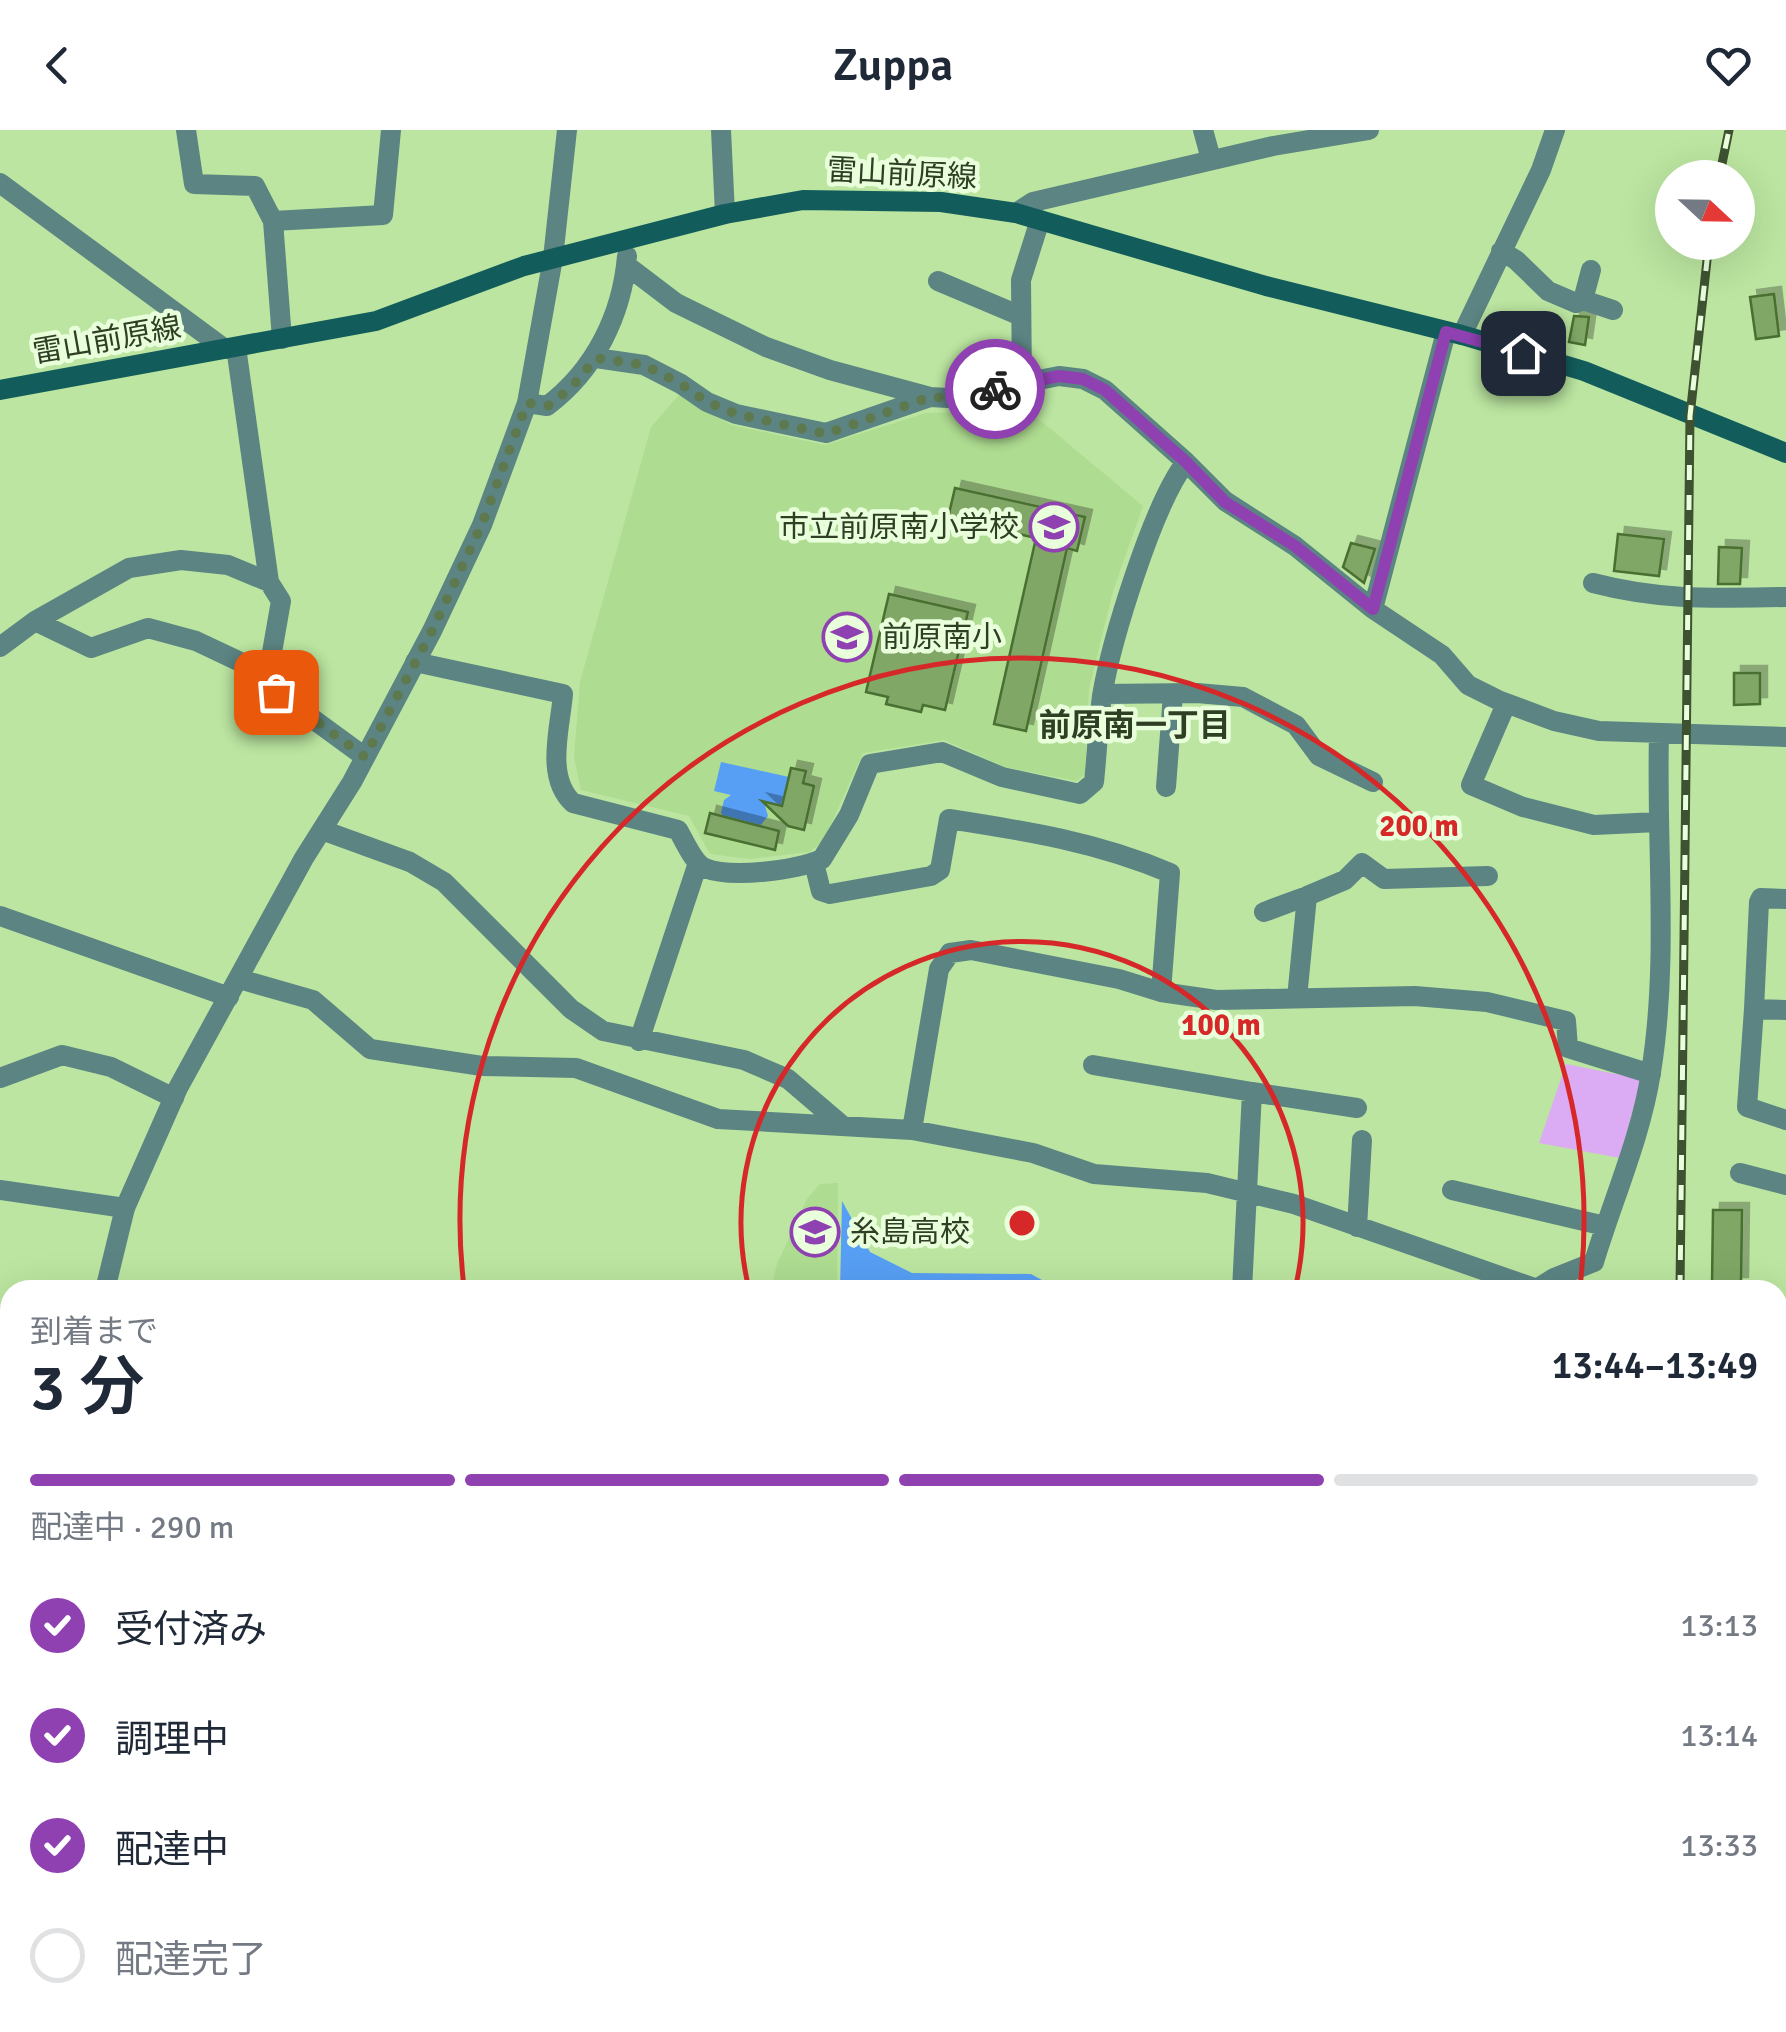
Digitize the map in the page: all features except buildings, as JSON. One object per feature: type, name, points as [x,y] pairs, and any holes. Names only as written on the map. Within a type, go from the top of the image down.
[{"type":"main road","name":"雷山前原線","points":[[0,390],[376,320],[524,266],[725,214],[803,200],[941,202],[1016,213],[1266,286],[1584,370],[1786,453]]},
{"type":"street","points":[[186,130],[194,184],[255,186],[273,221],[282,339]]},
{"type":"street","points":[[273,221],[383,215],[391,130]]},
{"type":"street","points":[[107,1280],[125,1208],[174,1098],[365,757],[482,524],[527,403],[554,258],[566,130]]},
{"type":"street","points":[[721,130],[725,214]]},
{"type":"street","points":[[1203,130],[1211,159]]},
{"type":"street","points":[[1016,213],[1033,202],[1211,159],[1369,130]]},
{"type":"street","points":[[1373,609],[1454,334],[1541,170],[1554,130]]},
{"type":"street","points":[[0,183],[231,348],[269,582],[281,601],[268,674],[276,692],[365,757]]},
{"type":"street","points":[[1022,384],[1021,280],[1040,220]]},
{"type":"street","points":[[527,403],[548,406],[572,387],[596,358],[625,278],[628,239]]},
{"type":"street","points":[[1501,251],[1516,260],[1548,292],[1576,304],[1583,300],[1591,270]]},
{"type":"street","points":[[626,264],[676,304],[766,347],[830,370],[930,397],[948,398],[1059,376],[1083,379],[1105,390],[1225,502],[1295,546],[1373,609],[1442,655],[1468,685],[1506,704],[1578,728],[1659,735],[1786,737]]},
{"type":"street","points":[[938,281],[1021,316]]},
{"type":"street","points":[[1583,300],[1614,310]]},
{"type":"street","points":[[596,358],[644,365],[707,402],[736,414],[826,434],[930,397]]},
{"type":"street","points":[[414,662],[563,694],[556,764],[562,793],[574,803],[678,830],[705,868],[751,873],[814,863],[829,852],[870,764],[942,752],[1002,778],[1080,794],[1094,782],[1103,694],[1148,542],[1176,475],[1186,462]]},
{"type":"street","points":[[0,647],[35,621],[130,568],[180,560],[228,565],[269,582]]},
{"type":"street","points":[[1592,583],[1640,595],[1786,597]]},
{"type":"street","points":[[35,621],[91,648],[148,628],[196,641],[268,674]]},
{"type":"street","points":[[1103,694],[1243,697],[1296,725],[1318,756],[1373,782]]},
{"type":"street","points":[[1166,787],[1173,694]]},
{"type":"street","points":[[1506,704],[1472,785],[1523,807],[1594,824],[1658,822]]},
{"type":"street","points":[[1551,1280],[1594,1262],[1637,1135],[1651,1074],[1661,914],[1659,735]]},
{"type":"street","points":[[814,863],[821,891],[830,894],[932,876],[940,870],[948,819],[1042,833],[1120,852],[1170,873],[1161,992]]},
{"type":"street","points":[[322,830],[410,862],[444,882],[571,1008],[603,1031],[744,1060],[788,1079],[842,1126]]},
{"type":"street","points":[[1264,912],[1345,880],[1362,862],[1384,880],[1488,876]]},
{"type":"street","points":[[640,1041],[698,863]]},
{"type":"street","points":[[1297,998],[1307,896]]},
{"type":"street","points":[[1786,899],[1762,898],[1758,902],[1747,1107],[1786,1120]]},
{"type":"street","points":[[0,916],[234,988],[313,1000],[370,1049],[482,1066],[576,1068],[718,1119],[912,1130],[1032,1154],[1094,1174],[1207,1184],[1294,1204],[1510,1280]]},
{"type":"street","points":[[912,1130],[939,969],[950,953],[970,950],[1119,979],[1161,992],[1216,1000],[1415,996],[1488,1002],[1566,1022],[1568,1048],[1651,1074]]},
{"type":"street","points":[[1754,1009],[1786,1010]]},
{"type":"street","points":[[0,1078],[62,1056],[112,1067],[174,1098]]},
{"type":"street","points":[[1092,1065],[1356,1108]]},
{"type":"street","points":[[1243,1280],[1252,1092]]},
{"type":"street","points":[[1357,1227],[1362,1140]]},
{"type":"street","points":[[1740,1173],[1786,1185]]},
{"type":"street","points":[[0,1190],[125,1208]]},
{"type":"street","points":[[1452,1190],[1606,1226]]},
{"type":"shaded area","name":"前原南小","points":[[680,394],[731,425],[825,445],[926,413],[1029,411],[1143,506],[1113,591],[1089,689],[1085,774],[1077,781],[1005,767],[944,740],[863,753],[823,842],[809,852],[750,859],[710,854],[689,816],[581,790],[574,757],[580,682],[651,427]]},
{"type":"shaded area","points":[[1566,1064],[1641,1079],[1620,1158],[1539,1143]]},
{"type":"shaded area","name":"糸島高校","points":[[838,1183],[837,1280],[773,1280],[807,1199],[820,1184]]},
{"type":"water","points":[[721,762],[789,777],[782,806],[764,802],[768,816],[760,826],[724,817],[724,800],[731,795],[714,791]]},
{"type":"water","points":[[842,1201],[870,1252],[912,1273],[1031,1274],[1042,1280],[840,1280]]},
{"type":"railway","points":[[1723,160],[1729,130]]},
{"type":"railway","points":[[1680,1280],[1690,416],[1707,260]]},
{"type":"way so far","points":[[276,692],[365,757],[432,631],[482,524],[527,403],[548,406],[572,387],[596,358],[644,365],[707,402],[736,414],[826,434],[930,397],[948,398],[995,389]]},
{"type":"place","name":"市立前原南小学校","points":[[1054,527]]},
{"type":"place","name":"前原南小","points":[[847,637]]},
{"type":"place","name":"糸島高校","points":[[815,1232]]},
{"type":"district","name":"前原南一丁目","points":[[1135,725]]},
{"type":"route","points":[[995,389],[1059,376],[1083,379],[1105,390],[1225,502],[1295,546],[1373,609],[1446,332],[1523,353]]}]
